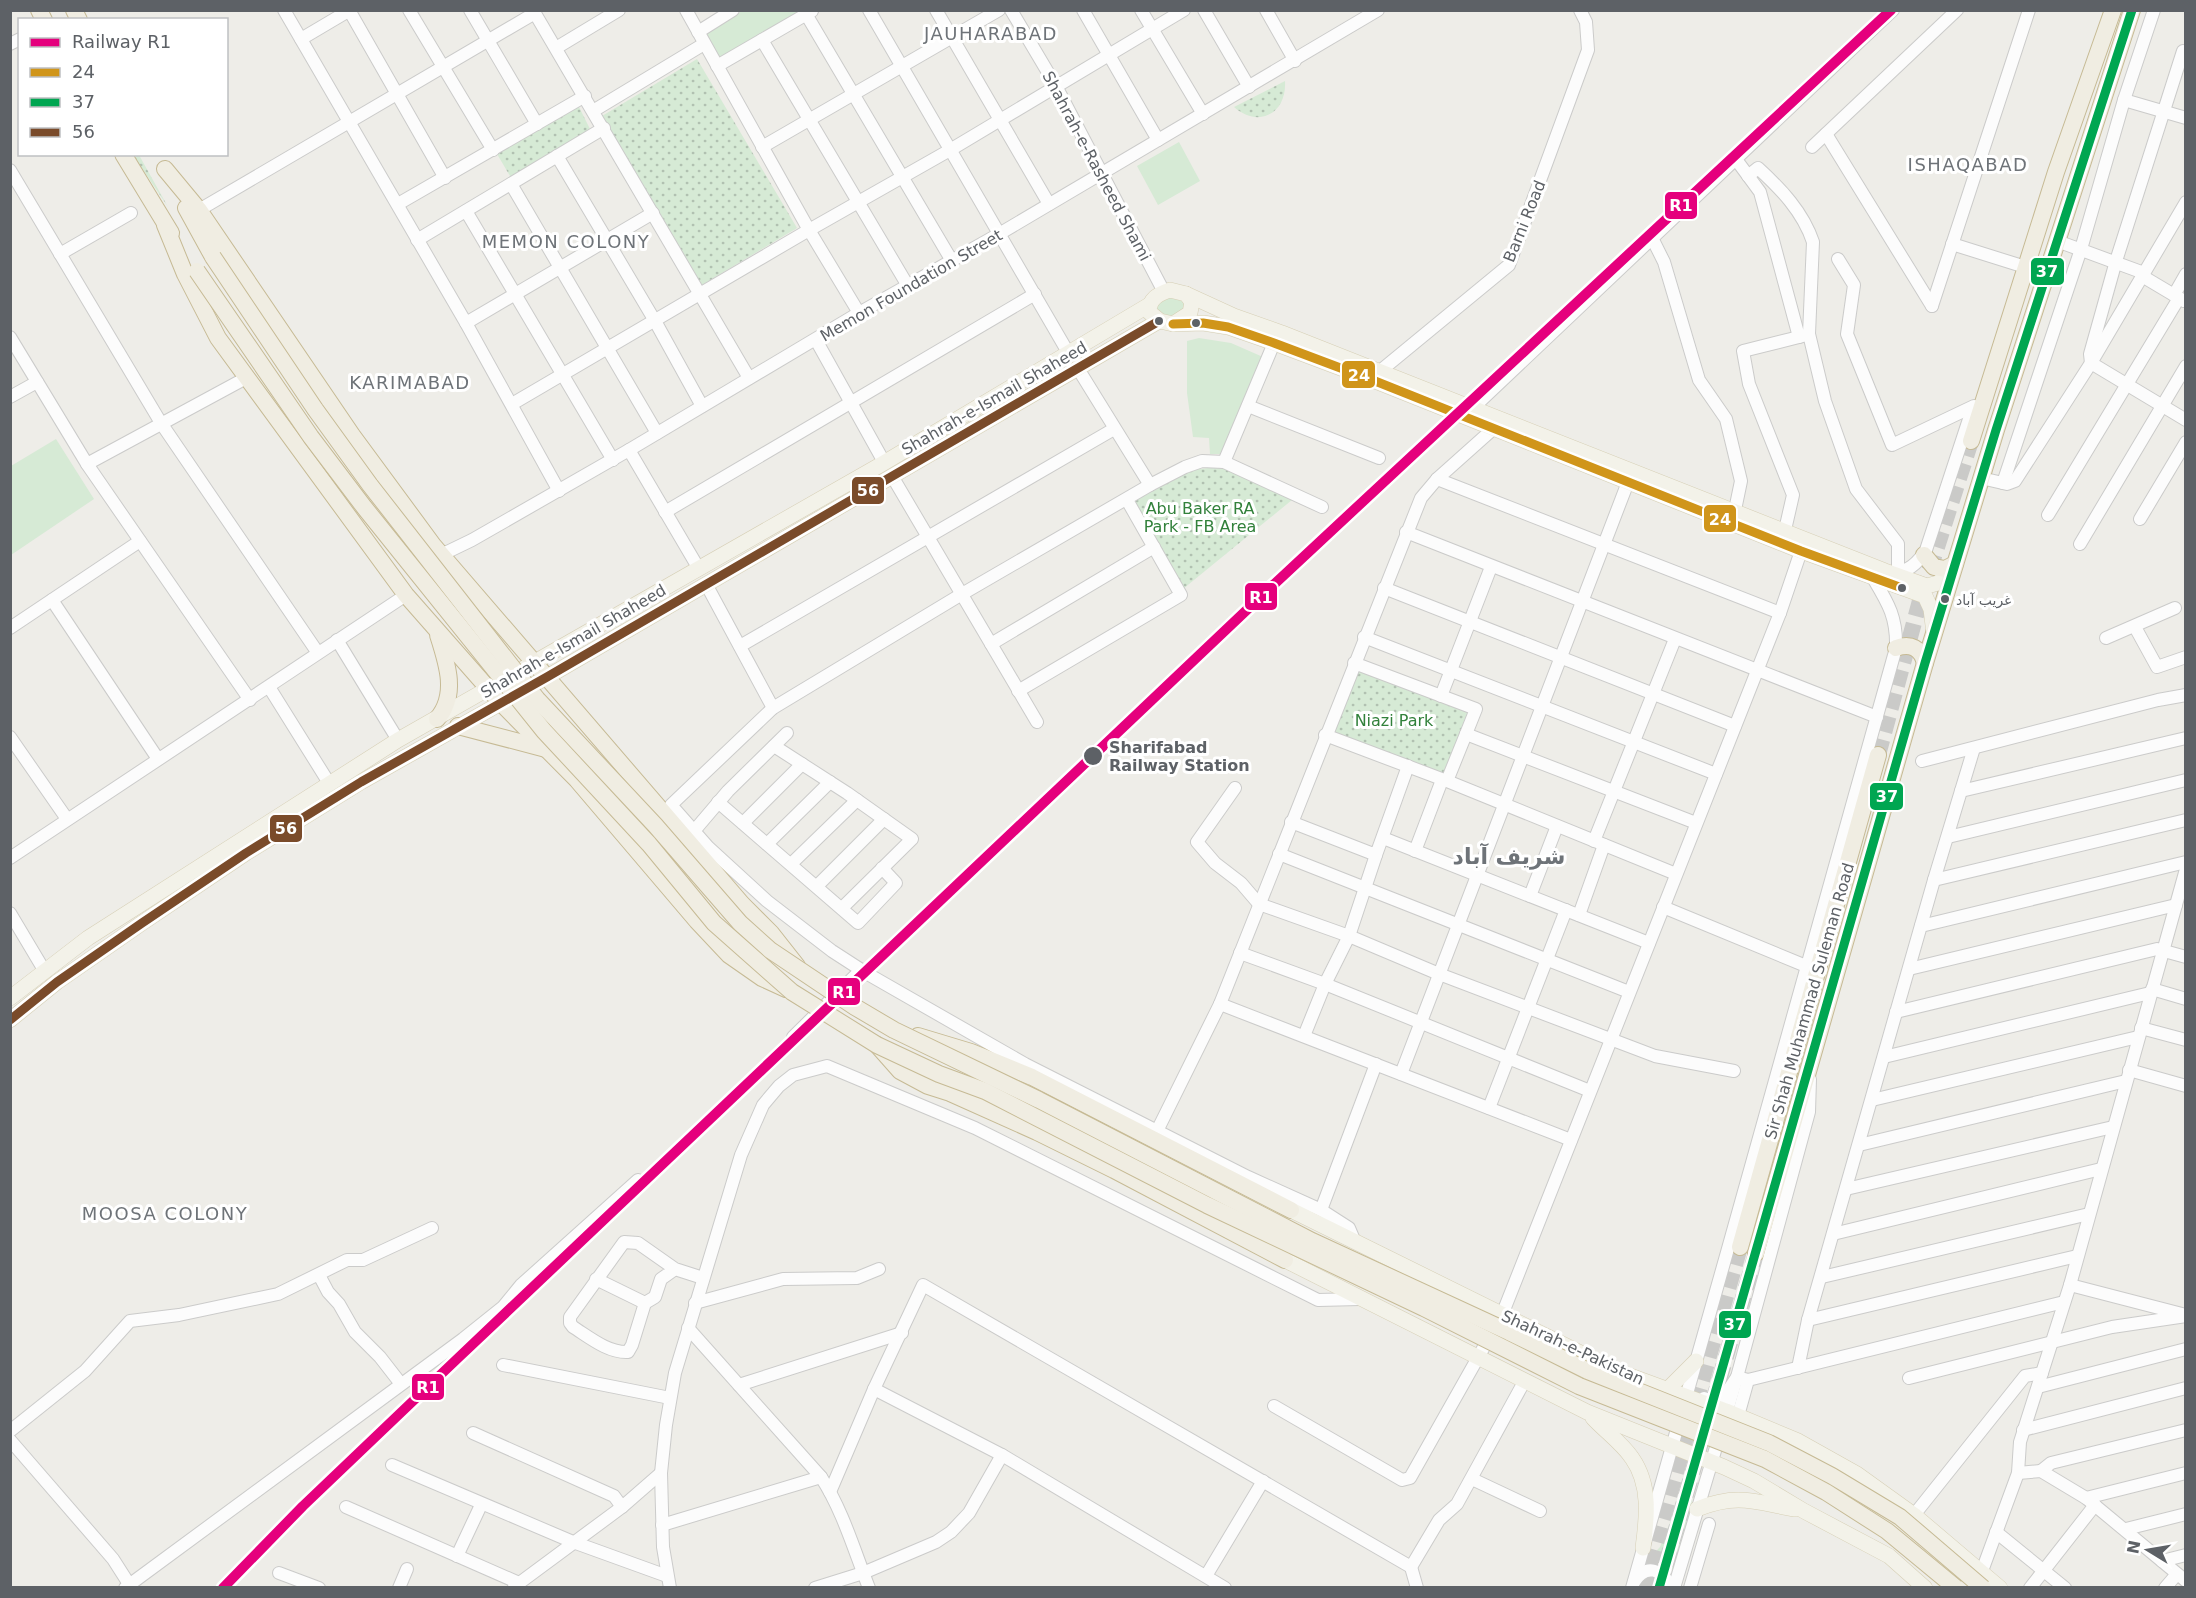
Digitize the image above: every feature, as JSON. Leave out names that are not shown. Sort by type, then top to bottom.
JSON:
[{"type":"highway","points":[[1971,441],[2056,172],[2113,10]]},
{"type":"highway","name":"Sir Shah Muhammad Suleman Road","points":[[1756,1253],[1934,633],[1981,478],[2132,10]]},
{"type":"highway","points":[[124,156],[165,225],[310,437],[364,507],[544,731],[649,844],[714,922],[792,992]]},
{"type":"highway","points":[[161,162],[199,210],[352,435],[441,555],[742,904],[771,933],[799,969]]},
{"type":"highway","points":[[161,162],[213,257],[315,409],[370,485],[537,699],[655,825],[740,923],[770,950],[855,1007],[894,1030],[1039,1100],[1312,1241],[1588,1371],[1769,1443],[1832,1476],[1900,1517],[1982,1579]]},
{"type":"highway","points":[[165,225],[185,274],[218,338],[406,595],[501,703],[577,780],[697,921],[729,955],[762,978],[792,992],[877,1045],[939,1074],[985,1091],[1207,1205],[1424,1308],[1579,1386],[1765,1459],[1826,1492],[1887,1531],[1956,1587]]},
{"type":"highway","points":[[1924,555],[1934,567],[1945,569],[1954,567]]},
{"type":"highway","points":[[435,628],[449,680],[447,704],[437,719]]},
{"type":"highway","points":[[1896,648],[1906,645],[1915,647],[1922,654],[1925,663]]},
{"type":"highway","points":[[458,726],[547,750]]},
{"type":"highway","name":"Sir Shah Muhammad Suleman Road","points":[[1740,1247],[1878,755]]},
{"type":"highway","points":[[1814,983],[1833,873]]},
{"type":"highway","points":[[1761,1131],[1805,1019]]},
{"type":"highway","points":[[894,1030],[971,1052],[1032,1077],[1290,1210]]},
{"type":"highway","points":[[877,1045],[900,1071],[928,1086],[995,1113],[1085,1156],[1285,1260]]},
{"type":"main road","points":[[1377,376],[1228,327],[1203,322],[1166,322],[1149,312],[1149,305],[1154,297],[1170,290],[1186,294],[1471,414],[1785,530],[1886,573],[1925,596],[1934,633]]},
{"type":"main road","points":[[1166,322],[1190,314],[1192,302],[1186,294]]},
{"type":"main road","name":"Shahrah-e-Ismail Shaheed","points":[[10,1020],[57,982],[246,853],[361,782],[706,584],[1149,305]]},
{"type":"main road","name":"Shahrah-e-Ismail Shaheed","points":[[10,998],[88,938],[398,740],[699,569],[1077,367],[1166,322]]},
{"type":"main road","points":[[1471,414],[1493,429],[1801,551],[1927,586],[1938,583],[1954,567]]},
{"type":"main road","name":"Shahrah-e-Pakistan","points":[[1290,1210],[1617,1371],[1736,1415],[1798,1442],[1857,1474],[1914,1515],[1982,1579],[2000,1587]]},
{"type":"main road","points":[[1285,1260],[1587,1412],[1718,1464],[1754,1481],[1804,1511],[1889,1556],[1925,1587]]},
{"type":"main road","points":[[1643,1435],[1658,1430],[1667,1419],[1670,1400],[1664,1388],[1696,1361]]},
{"type":"main road","points":[[1587,1412],[1633,1458],[1642,1479],[1648,1503],[1643,1548]]},
{"type":"main road","points":[[1718,1464],[1722,1436],[1736,1421],[1736,1415]]},
{"type":"main road","points":[[1697,1509],[1718,1501],[1745,1499],[1804,1511]]},
{"type":"street","points":[[284,10],[398,204],[559,490]]},
{"type":"street","points":[[409,10],[493,150]]},
{"type":"street","points":[[470,10],[537,124]]},
{"type":"street","points":[[556,48],[619,10]]},
{"type":"street","points":[[686,10],[808,230],[859,313]]},
{"type":"street","points":[[698,32],[733,10]]},
{"type":"street","points":[[869,10],[1069,354]]},
{"type":"street","points":[[936,10],[1049,204]]},
{"type":"street","points":[[762,147],[903,68],[999,10]]},
{"type":"street","name":"Shahrah-e-Rasheed Shami","points":[[1011,10],[1103,172],[1164,292]]},
{"type":"street","points":[[1083,10],[1158,140]]},
{"type":"street","points":[[1141,10],[1203,114]]},
{"type":"street","points":[[1204,10],[1249,87]]},
{"type":"street","points":[[1266,10],[1295,61]]},
{"type":"street","name":"Memon Foundation Street","points":[[441,555],[613,460],[859,313],[999,234],[1378,10]]},
{"type":"street","name":"Barni Road","points":[[1377,376],[1509,265],[1588,50],[1586,22],[1580,10]]},
{"type":"street","points":[[1471,414],[1735,158],[1893,10]]},
{"type":"street","points":[[1812,147],[1957,10]]},
{"type":"street","points":[[1826,134],[1932,306],[2029,10]]},
{"type":"street","points":[[2003,483],[2081,249],[2124,100],[2154,10]]},
{"type":"street","points":[[301,39],[349,11],[445,178]]},
{"type":"street","points":[[199,210],[534,12],[749,378]]},
{"type":"street","points":[[717,66],[809,12],[854,95],[952,261]]},
{"type":"street","points":[[512,404],[808,230],[950,150],[1177,12]]},
{"type":"street","points":[[762,39],[908,286]]},
{"type":"street","points":[[593,111],[704,44]]},
{"type":"street","points":[[2091,363],[2090,354],[2116,261],[2183,51]]},
{"type":"street","points":[[398,204],[585,96]]},
{"type":"street","points":[[2124,100],[2186,118]]},
{"type":"street","points":[[417,240],[604,128]]},
{"type":"street","points":[[557,156],[655,321],[702,406]]},
{"type":"street","points":[[1633,1585],[1896,648],[1897,631],[1886,573],[1898,544],[1856,489],[1825,401],[1760,192],[1735,158]]},
{"type":"street","points":[[1748,176],[1758,168],[1782,190],[1809,228],[1813,242],[1804,336]]},
{"type":"street","points":[[1886,573],[1907,570],[1924,555],[2029,236],[2056,172]]},
{"type":"street","points":[[12,175],[160,423],[318,653]]},
{"type":"street","points":[[511,184],[657,433]]},
{"type":"street","points":[[1981,478],[2011,484],[2015,481],[2091,363],[2186,202]]},
{"type":"street","points":[[466,211],[613,460]]},
{"type":"street","points":[[60,254],[131,213]]},
{"type":"street","points":[[466,323],[653,213]]},
{"type":"street","points":[[1652,238],[1664,262],[1699,380],[1726,419],[1741,481],[1735,510]]},
{"type":"street","points":[[2057,241],[2116,261],[2143,274],[2179,298]]},
{"type":"street","points":[[1953,244],[2019,266]]},
{"type":"street","points":[[1838,259],[1854,285],[1847,334],[1892,445],[1974,406]]},
{"type":"street","points":[[2048,515],[2179,298],[2186,274]]},
{"type":"street","points":[[664,512],[1035,294]]},
{"type":"street","points":[[1785,530],[1793,495],[1749,384],[1743,351],[1804,336]]},
{"type":"street","points":[[10,337],[87,464],[250,700]]},
{"type":"street","points":[[816,340],[888,469],[1037,722]]},
{"type":"street","points":[[1224,462],[1274,343]]},
{"type":"street","points":[[2091,363],[2186,420]]},
{"type":"street","points":[[2080,544],[2186,366]]},
{"type":"street","points":[[1077,367],[1150,485]]},
{"type":"street","points":[[87,464],[246,378]]},
{"type":"street","points":[[10,397],[37,382]]},
{"type":"street","points":[[1248,406],[1379,458]]},
{"type":"street","points":[[740,646],[1114,429]]},
{"type":"street","points":[[1156,1131],[1220,1004],[1420,498],[1493,429]]},
{"type":"street","points":[[2140,519],[2186,442]]},
{"type":"street","points":[[629,450],[699,569]]},
{"type":"street","points":[[1322,507],[1224,462],[1203,461],[1185,467],[962,594],[773,708],[672,805],[708,847],[767,901],[831,951],[1025,1064],[1248,1177],[1321,1210],[1349,1228],[1355,1242]]},
{"type":"street","points":[[1437,480],[1780,613]]},
{"type":"street","points":[[1401,1074],[1628,482]]},
{"type":"street","points":[[1018,691],[1181,595],[1127,500]]},
{"type":"street","points":[[1406,532],[1877,717]]},
{"type":"street","points":[[10,628],[140,541]]},
{"type":"street","points":[[991,644],[1154,547]]},
{"type":"street","points":[[1274,1406],[1401,1480],[1410,1478],[1502,1315],[1780,613],[1801,551]]},
{"type":"street","points":[[1441,696],[1491,567]]},
{"type":"street","points":[[706,584],[773,708]]},
{"type":"street","points":[[1384,588],[1735,726]]},
{"type":"street","points":[[10,858],[406,595]]},
{"type":"street","points":[[52,600],[158,759]]},
{"type":"street","points":[[2106,638],[2175,608]]},
{"type":"street","points":[[2135,627],[2157,667],[2186,657]]},
{"type":"street","points":[[1364,637],[1716,774]]},
{"type":"street","points":[[1579,915],[1614,791],[1675,639]]},
{"type":"street","points":[[337,640],[398,740]]},
{"type":"street","points":[[1354,663],[1476,709],[1415,851]]},
{"type":"street","points":[[268,687],[329,783]]},
{"type":"street","points":[[1922,761],[2158,700],[2186,695]]},
{"type":"street","points":[[694,831],[718,802],[787,733]]},
{"type":"street","points":[[1466,734],[1696,823]]},
{"type":"street","points":[[1325,735],[1676,874]]},
{"type":"street","points":[[10,737],[67,819]]},
{"type":"street","points":[[1961,791],[2186,738]]},
{"type":"street","points":[[774,746],[912,838],[842,908]]},
{"type":"street","points":[[1798,1368],[1808,1320],[1974,748]]},
{"type":"street","points":[[743,823],[801,764]]},
{"type":"street","points":[[1304,1036],[1325,984],[1349,936],[1408,766]]},
{"type":"street","points":[[1948,837],[2186,780]]},
{"type":"street","points":[[767,844],[830,782]]},
{"type":"street","points":[[1235,788],[1197,842],[1215,863],[1241,883],[1259,904],[1349,936],[1439,974],[1655,1056],[1734,1071]]},
{"type":"street","points":[[791,864],[857,800]]},
{"type":"street","points":[[718,802],[858,923],[896,883],[882,868]]},
{"type":"street","points":[[817,886],[884,819]]},
{"type":"street","points":[[1934,880],[2186,820]]},
{"type":"street","points":[[1291,822],[1376,855]]},
{"type":"street","points":[[1530,896],[1557,826]]},
{"type":"street","points":[[1383,838],[1649,943]]},
{"type":"street","points":[[1279,854],[1629,992]]},
{"type":"street","points":[[1921,926],[2186,862]]},
{"type":"street","points":[[1982,1579],[1996,1532],[2018,1473],[2020,1442],[2070,1285],[2151,991],[2178,912],[2185,874]]},
{"type":"street","points":[[1663,907],[1806,966]]},
{"type":"street","points":[[1489,1107],[1566,910]]},
{"type":"street","points":[[1909,969],[2178,912]]},
{"type":"street","points":[[10,913],[44,970]]},
{"type":"street","points":[[1896,1012],[2157,950],[2186,957]]},
{"type":"street","points":[[1240,953],[1325,984],[1590,1090]]},
{"type":"street","points":[[794,1036],[861,970]]},
{"type":"street","points":[[1884,1057],[2151,991],[2186,999]]},
{"type":"street","points":[[1220,1004],[1571,1140]]},
{"type":"street","points":[[1872,1100],[2139,1033],[2186,1040]]},
{"type":"street","points":[[1673,1587],[1697,1509],[1718,1464],[1736,1415],[1742,1378],[1809,1112],[1812,1060]]},
{"type":"street","points":[[1321,1210],[1376,1064]]},
{"type":"street","points":[[392,1465],[481,1505],[668,1582],[662,1525],[662,1473],[675,1372],[695,1303],[741,1155],[763,1105],[779,1086],[793,1075],[827,1066],[975,1128],[1318,1300],[1360,1299]]},
{"type":"street","points":[[1858,1145],[2127,1076],[2186,1086]]},
{"type":"street","points":[[1846,1189],[2113,1127]]},
{"type":"street","points":[[1833,1234],[2102,1169]]},
{"type":"street","points":[[10,1440],[113,1559],[127,1586],[503,1307],[521,1285],[638,1180]]},
{"type":"street","points":[[1822,1277],[2089,1214]]},
{"type":"street","points":[[10,1431],[85,1371],[130,1321],[179,1315],[278,1294],[347,1260],[363,1260],[432,1228]]},
{"type":"street","points":[[675,1269],[661,1279],[655,1297],[645,1303],[628,1352],[608,1348],[573,1328],[570,1323],[570,1317],[624,1242],[638,1243],[675,1269],[703,1278]]},
{"type":"street","points":[[1808,1320],[2077,1257]]},
{"type":"street","points":[[695,1303],[783,1279],[857,1278],[879,1269]]},
{"type":"street","points":[[320,1275],[328,1292],[339,1304],[355,1332],[380,1357],[401,1384]]},
{"type":"street","points":[[596,1279],[645,1303]]},
{"type":"street","points":[[830,1491],[874,1389],[924,1285],[1411,1567],[1417,1587]]},
{"type":"street","points":[[2070,1285],[2186,1316]]},
{"type":"street","points":[[1696,1361],[1694,1387],[1704,1399],[1717,1400],[1723,1398],[1742,1378],[1798,1368],[2064,1302]]},
{"type":"street","points":[[1909,1378],[2112,1328],[2186,1316]]},
{"type":"street","points":[[688,1328],[821,1477],[830,1491],[868,1587]]},
{"type":"street","points":[[739,1385],[902,1333]]},
{"type":"street","points":[[2038,1387],[2186,1349]]},
{"type":"street","points":[[503,1365],[670,1398]]},
{"type":"street","points":[[1914,1515],[2025,1376],[2042,1373]]},
{"type":"street","points":[[1411,1567],[1439,1520],[1456,1504],[1472,1479],[1524,1382]]},
{"type":"street","points":[[2024,1430],[2186,1388]]},
{"type":"street","points":[[874,1389],[1002,1455],[1225,1587]]},
{"type":"street","points":[[2018,1473],[2041,1471],[2051,1463],[2186,1430]]},
{"type":"street","points":[[473,1433],[614,1496],[622,1507]]},
{"type":"street","points":[[815,1587],[863,1573],[936,1542],[951,1532],[969,1513],[1002,1455]]},
{"type":"street","points":[[2041,1471],[2090,1502],[2181,1577],[2165,1587]]},
{"type":"street","points":[[346,1507],[516,1585],[622,1507],[662,1473]]},
{"type":"street","points":[[2030,1587],[2090,1502],[2186,1473]]},
{"type":"street","points":[[662,1525],[821,1477]]},
{"type":"street","points":[[1472,1479],[1540,1511]]},
{"type":"street","points":[[1206,1576],[1263,1480]]},
{"type":"street","points":[[457,1556],[481,1505]]},
{"type":"street","points":[[2126,1530],[2186,1514]]},
{"type":"street","points":[[1690,1587],[1709,1524]]},
{"type":"street","points":[[1996,1532],[2065,1587]]},
{"type":"street","points":[[2162,1562],[2186,1555]]},
{"type":"street","points":[[399,1587],[406,1569]]},
{"type":"street","points":[[1633,1585],[1639,1574],[1646,1570],[1667,1578],[1673,1587]]},
{"type":"street","points":[[279,1573],[312,1586]]},
{"type":"green space","points":[[742,11],[803,11],[719,60],[704,34]]},
{"type":"green space","points":[[697,59],[797,228],[702,285],[602,116]]},
{"type":"green space","points":[[1285,81],[1281,102],[1270,114],[1253,117],[1243,114],[1234,107]]},
{"type":"green space","points":[[578,105],[592,133],[513,181],[497,154]]},
{"type":"green space","points":[[1179,142],[1200,181],[1158,205],[1137,166]]},
{"type":"green space","points":[[134,156],[140,156],[168,207]]},
{"type":"green space","points":[[1173,293],[1190,302],[1174,320],[1154,310],[1156,299]]},
{"type":"green space","points":[[1199,338],[1231,343],[1263,357],[1224,454],[1210,454],[1209,438],[1193,437],[1187,393],[1187,341]]},
{"type":"green space","points":[[56,439],[94,499],[11,555],[11,466]]},
{"type":"green space","name":"Abu Baker RA Park - FB Area","points":[[1225,466],[1292,500],[1183,589],[1135,501],[1191,470]]},
{"type":"green space","name":"Niazi Park","points":[[1354,663],[1476,709],[1447,781],[1325,736]]},
{"type":"green space","points":[[1689,1477],[1695,1477],[1690,1514],[1676,1568],[1672,1569],[1663,1562],[1654,1563],[1648,1560],[1660,1547]]},
{"type":"tunnel","points":[[1878,755],[1921,597],[1971,441]]},
{"type":"tunnel","points":[[1643,1588],[1740,1247]]},
{"type":"tunnel","points":[[1659,1588],[1756,1253]]},
{"type":"rail line","name":"R1","points":[[223,1588],[303,1506],[1270,588],[1891,10]]},
{"type":"transit line","name":"37","points":[[1659,1588],[1925,663],[1996,430],[2132,10]]},
{"type":"transit line","name":"56","points":[[10,1020],[57,982],[142,923],[246,853],[361,782],[547,677],[1159,321]]},
{"type":"transit line","name":"24","points":[[1173,324],[1203,323],[1228,327],[1274,343],[1801,551],[1902,588]]},
{"type":"place","name":"غریب آباد","points":[[1945,599]]},
{"type":"place","name":"Sharifabad Railway Station","points":[[1093,756]]},
{"type":"district","name":"JAUHARABAD","points":[[991,34]]},
{"type":"district","name":"ISHAQABAD","points":[[1968,165]]},
{"type":"district","name":"MEMON COLONY","points":[[566,242]]},
{"type":"district","name":"KARIMABAD","points":[[410,383]]},
{"type":"district","name":"شريف آباد","points":[[1509,856]]},
{"type":"district","name":"MOOSA COLONY","points":[[165,1214]]}]
